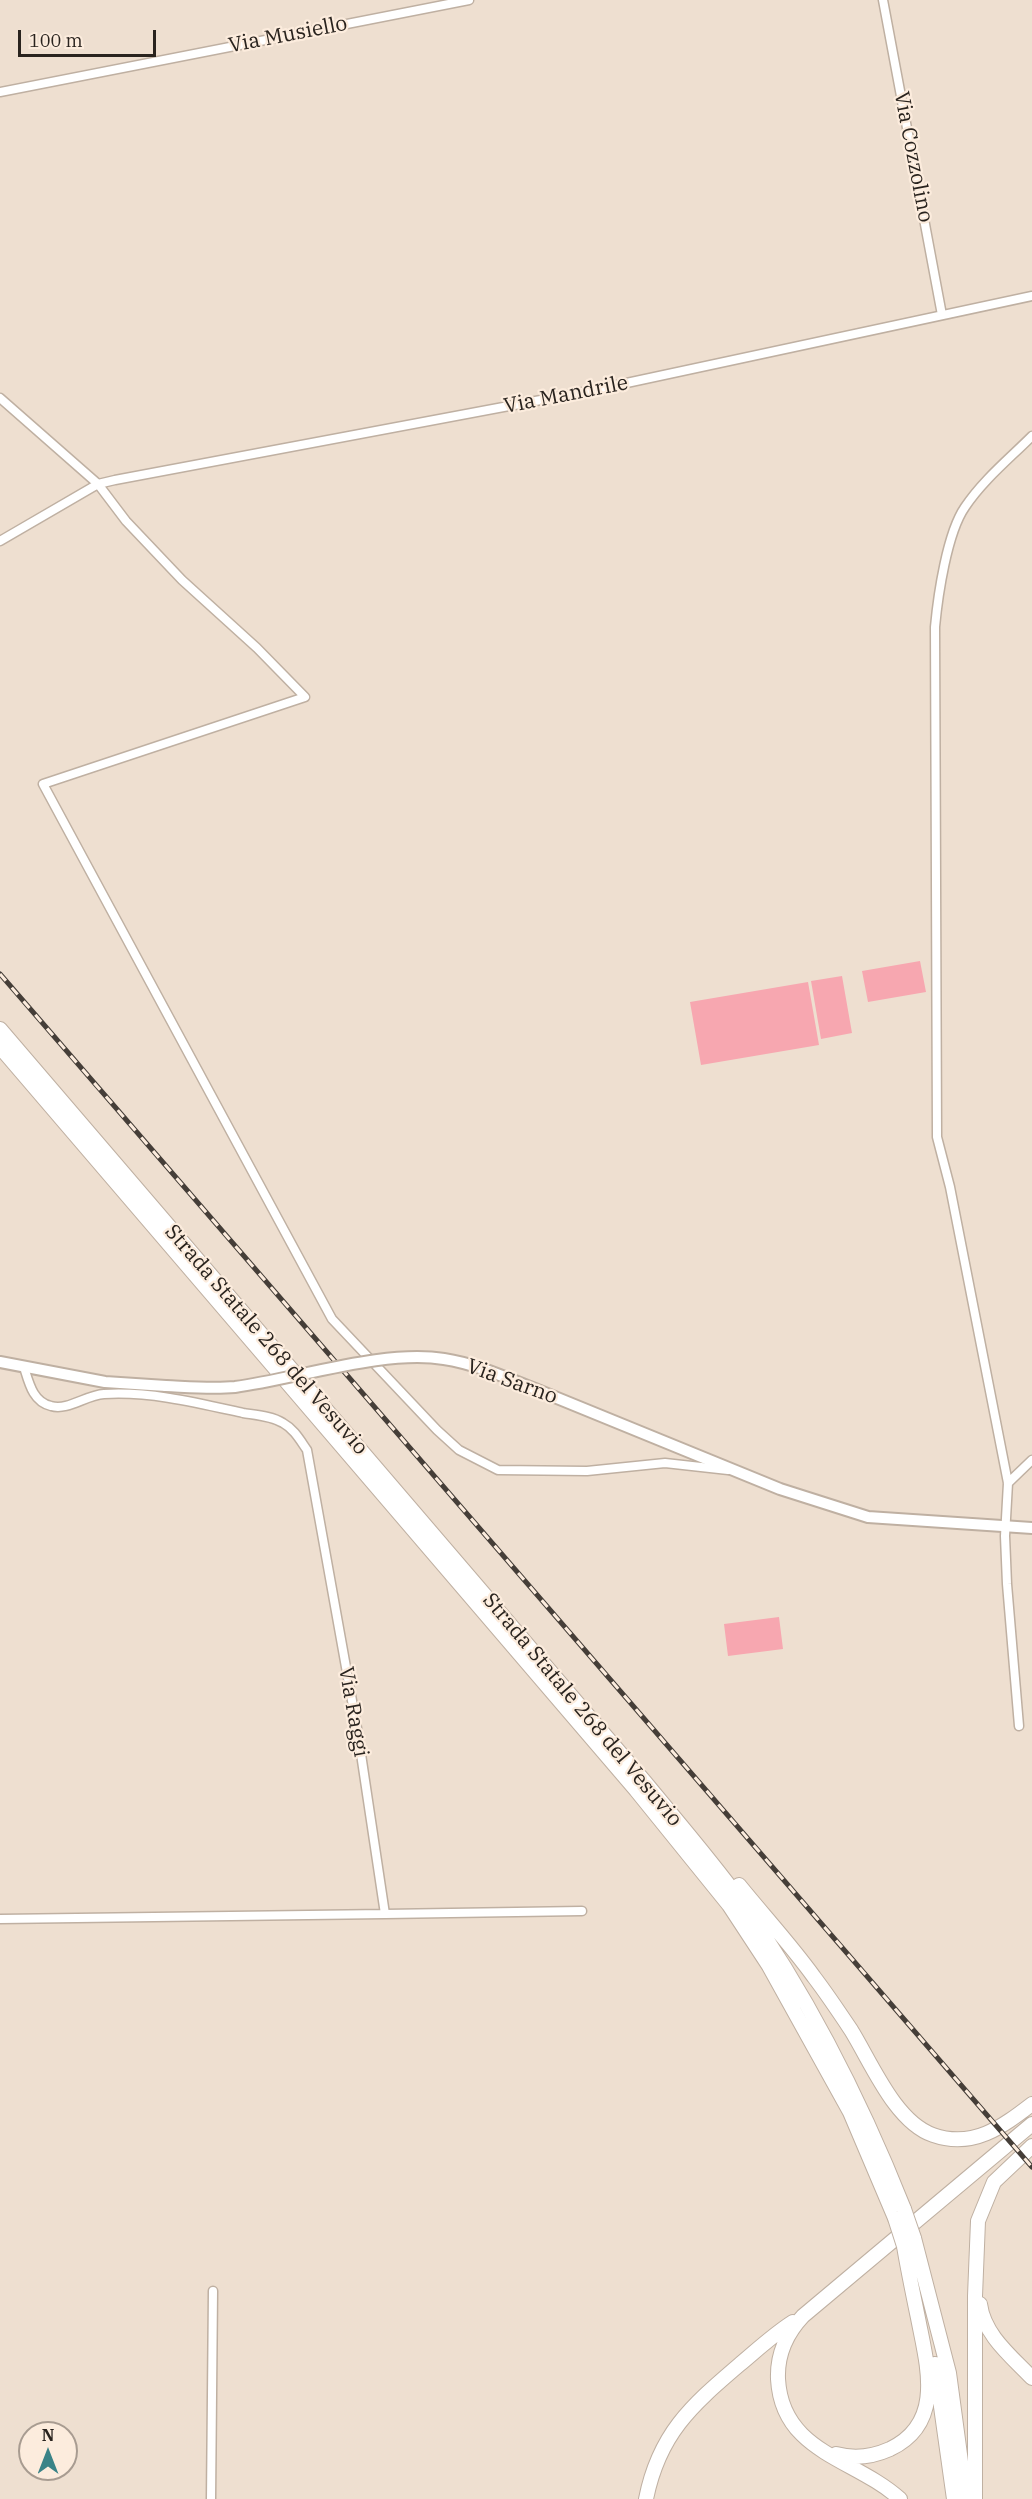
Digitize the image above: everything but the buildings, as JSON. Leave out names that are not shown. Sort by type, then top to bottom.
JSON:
[{"type":"highway","name":"Strada Statale 268 del Vesuvio","points":[[0,1029],[645,1782],[738,1898],[779,1960],[846,2078],[881,2152],[949,2373],[966,2499]]},
{"type":"highway","name":"Strada Statale 268 del Vesuvio","points":[[0,1047],[636,1790],[729,1905],[769,1966],[835,2084],[900,2214]]},
{"type":"highway","points":[[645,1782],[690,1826],[813,1974],[907,2118],[933,2135],[962,2140],[989,2134],[1032,2104]]},
{"type":"highway","points":[[646,2499],[661,2452],[680,2420],[707,2392],[783,2328],[803,2316],[1029,2126]]},
{"type":"highway","points":[[975,2499],[978,2221],[987,2193],[1003,2172],[1032,2146]]},
{"type":"highway","name":"Strada Statale 268 del Vesuvio","points":[[909,2242],[938,2376],[954,2499]]},
{"type":"highway","points":[[819,2449],[854,2457],[882,2453],[906,2438],[921,2419],[929,2394],[929,2369],[909,2242]]},
{"type":"highway","points":[[977,2278],[981,2313],[987,2326],[997,2341],[1032,2378]]},
{"type":"highway","points":[[803,2316],[789,2333],[783,2345],[778,2367],[778,2389],[782,2404],[796,2429],[819,2449],[872,2477],[900,2499]]},
{"type":"street","name":"Via Musiello","points":[[0,92],[469,0]]},
{"type":"street","name":"Via Cozzolino","points":[[883,0],[942,315]]},
{"type":"street","name":"Via Mandrile","points":[[0,541],[98,484],[594,390],[1032,296]]},
{"type":"street","points":[[0,398],[98,484],[126,521],[182,580],[257,648],[305,697],[44,783],[332,1319],[459,1450],[498,1470],[587,1471],[665,1463],[737,1471]]},
{"type":"street","points":[[1019,1726],[1007,1584],[1008,1482],[950,1187],[938,1137],[935,627],[943,577],[957,523],[964,508],[977,491],[1032,436]]},
{"type":"street","name":"Via Sarno","points":[[0,1362],[105,1382],[208,1389],[236,1387],[362,1364],[406,1359],[443,1359],[489,1371],[791,1493],[868,1517],[1032,1528]]},
{"type":"street","name":"Via Raggi","points":[[24,1367],[30,1387],[39,1401],[50,1406],[61,1407],[85,1397],[103,1394],[184,1400],[277,1421],[296,1434],[302,1442],[307,1450],[322,1532],[385,1914]]},
{"type":"street","points":[[1008,1482],[1032,1460]]},
{"type":"street","points":[[0,1919],[582,1911]]},
{"type":"street","points":[[211,2499],[213,2291]]},
{"type":"shaded area","points":[[920,961],[926,992],[868,1002],[862,971]]},
{"type":"shaded area","points":[[842,976],[852,1033],[821,1039],[811,981]]},
{"type":"shaded area","points":[[808,982],[819,1045],[701,1065],[690,1002]]},
{"type":"shaded area","points":[[779,1617],[783,1649],[728,1656],[724,1624]]},
{"type":"railway","points":[[0,974],[1032,2167]]}]
